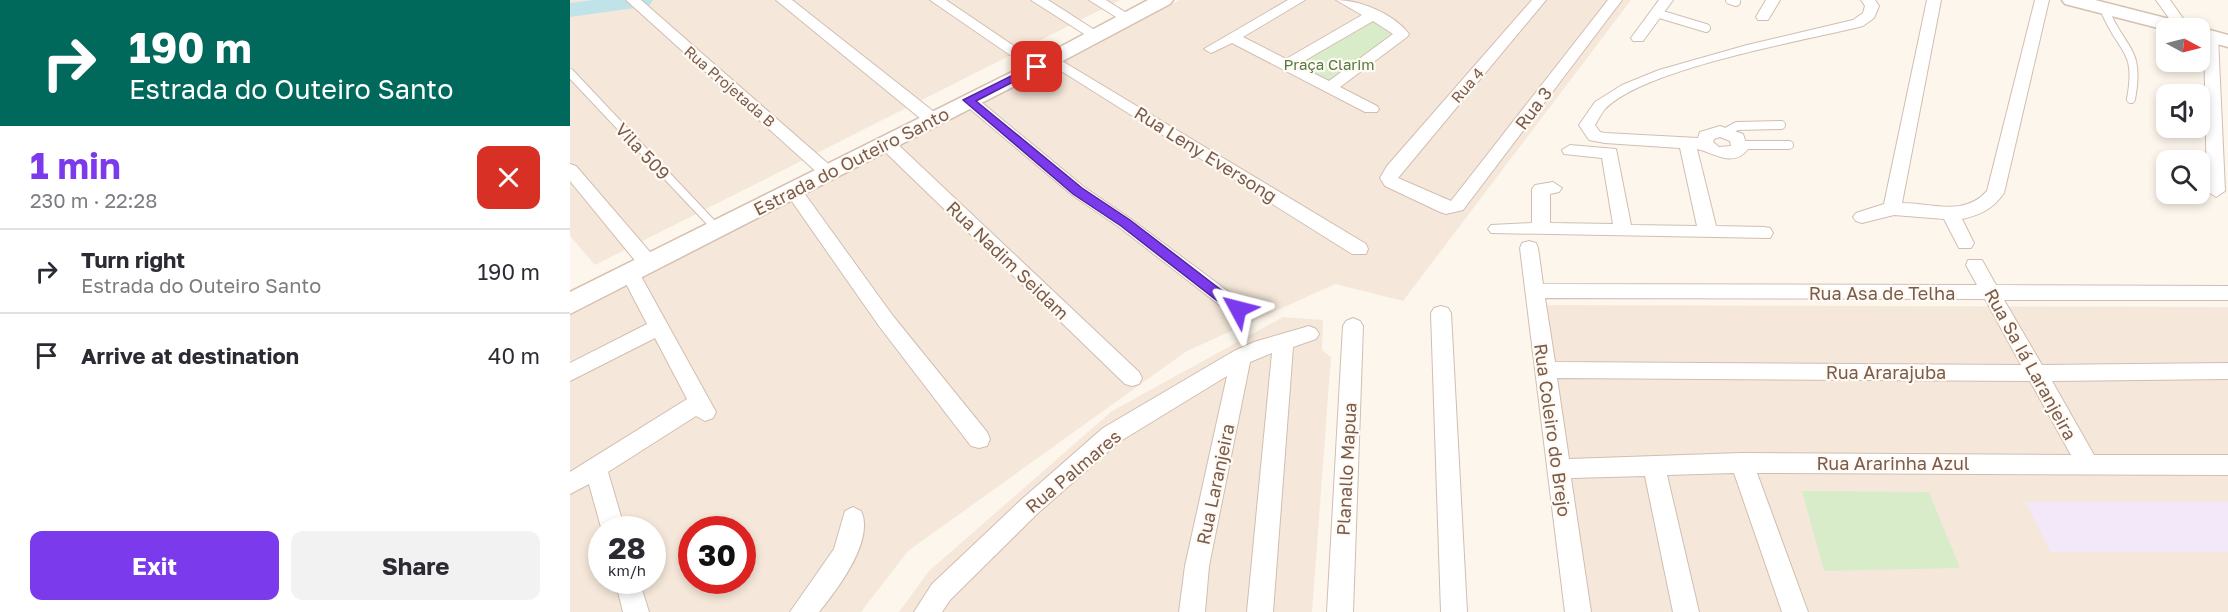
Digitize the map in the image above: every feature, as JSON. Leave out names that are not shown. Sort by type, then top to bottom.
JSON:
[{"type":"street","points":[[783,0],[932,119]]},
{"type":"street","name":"Rua Leny Eversong","points":[[938,0],[1359,249]]},
{"type":"street","points":[[1038,0],[1097,36]]},
{"type":"street","points":[[1096,0],[1129,19]]},
{"type":"street","name":"Estrada do Outeiro Santo","points":[[570,304],[885,142],[1045,63],[1163,0]]},
{"type":"street","points":[[1211,49],[1298,0]]},
{"type":"street","points":[[1329,88],[1402,34],[1394,26],[1343,0]]},
{"type":"street","name":"Rua 4","points":[[1446,208],[1391,182],[1389,177],[1539,0]]},
{"type":"street","name":"Rua 3","points":[[1446,208],[1461,203],[1616,0]]},
{"type":"street","points":[[1638,38],[1666,0]]},
{"type":"street","points":[[1763,16],[1773,0]]},
{"type":"street","points":[[1705,144],[1704,140],[1709,133],[1726,132],[1737,138],[1741,146],[1736,152],[1725,154],[1713,151],[1705,144],[1605,138],[1595,135],[1587,125],[1598,105],[1628,87],[1670,71],[1737,52],[1858,23],[1869,15],[1872,6],[1868,0]]},
{"type":"street","points":[[1892,209],[1934,0]]},
{"type":"street","points":[[1862,217],[1892,209],[1971,213],[1986,207],[1995,193],[2042,0]]},
{"type":"street","points":[[2072,0],[2156,21]]},
{"type":"street","points":[[2163,0],[2175,18]]},
{"type":"street","name":"Rua Projetada B","points":[[635,2],[827,172]]},
{"type":"street","points":[[1284,66],[1374,15]]},
{"type":"street","points":[[2213,37],[2216,191]]},
{"type":"street","points":[[1234,38],[1371,110]]},
{"type":"street","points":[[969,100],[1078,191],[1125,223],[1238,309]]},
{"type":"street","name":"Rua Nadim Seidam","points":[[885,142],[1132,378]]},
{"type":"street","points":[[1687,142],[1708,232]]},
{"type":"street","points":[[1570,150],[1610,153],[1623,231]]},
{"type":"street","points":[[570,170],[640,269],[658,327],[702,408],[570,484]]},
{"type":"street","points":[[1541,229],[1540,189],[1553,188]]},
{"type":"street","points":[[793,190],[886,321],[980,439]]},
{"type":"street","points":[[1950,213],[1965,243]]},
{"type":"street","points":[[1497,229],[1764,233]]},
{"type":"street","name":"Rua Coleiro do Brejo","points":[[1529,248],[1578,612]]},
{"type":"street","name":"Rua Sa Iá Laranjeira","points":[[1975,264],[2087,463]]},
{"type":"street","name":"Rua Asa de Telha","points":[[1535,291],[2228,294]]},
{"type":"street","points":[[1441,313],[1454,612]]},
{"type":"street","name":"Planallo Mapua","points":[[1340,612],[1353,326]]},
{"type":"street","points":[[570,373],[658,327]]},
{"type":"street","name":"Rua Palmares","points":[[927,612],[941,592],[1013,522],[1111,435],[1241,357],[1309,334]]},
{"type":"street","points":[[1260,612],[1283,341]]},
{"type":"street","name":"Rua Laranjeira","points":[[1192,612],[1197,566],[1241,357]]},
{"type":"street","name":"Rua Ararajuba","points":[[1545,370],[2037,373],[2228,371]]},
{"type":"street","points":[[1742,463],[1795,612]]},
{"type":"street","name":"Rua Ararinha Azul","points":[[1559,469],[1742,463],[2228,465]]},
{"type":"street","points":[[1654,466],[1686,612]]},
{"type":"street","points":[[596,468],[609,516]]},
{"type":"street","points":[[803,612],[840,563],[853,536],[853,518]]},
{"type":"street","points":[[631,594],[636,612]]},
{"type":"lane","points":[[2104,8],[2112,28],[2133,60],[2135,75],[2131,99]]},
{"type":"lane","points":[[1656,13],[1706,28]]},
{"type":"lane","name":"Vila 509","points":[[570,73],[717,229]]},
{"type":"lane","points":[[1726,132],[1737,126],[1781,124]]},
{"type":"lane","points":[[1741,146],[1789,145]]},
{"type":"shaded area","points":[[570,0],[1120,0],[595,265],[570,236]]},
{"type":"shaded area","points":[[1179,0],[1631,0],[1403,301],[1335,284],[1187,351],[908,551],[861,612],[570,612],[570,316]]},
{"type":"shaded area","points":[[1530,305],[2228,307],[2228,612],[1578,612]]},
{"type":"shaded area","points":[[1283,317],[1323,320],[1322,350],[1331,357],[1312,612],[899,612],[929,571],[1112,411]]},
{"type":"shaded area","points":[[2026,502],[2228,502],[2228,552],[2051,552]]},
{"type":"green space","name":"Praça Clarim","points":[[1373,15],[1400,29],[1329,88],[1284,66]]},
{"type":"green space","points":[[1802,491],[1929,492],[1960,568],[1824,571]]},
{"type":"waterway","points":[[570,10],[642,0]]},
{"type":"route","points":[[1037,67],[969,100],[1078,191],[1125,223],[1238,309]]}]
